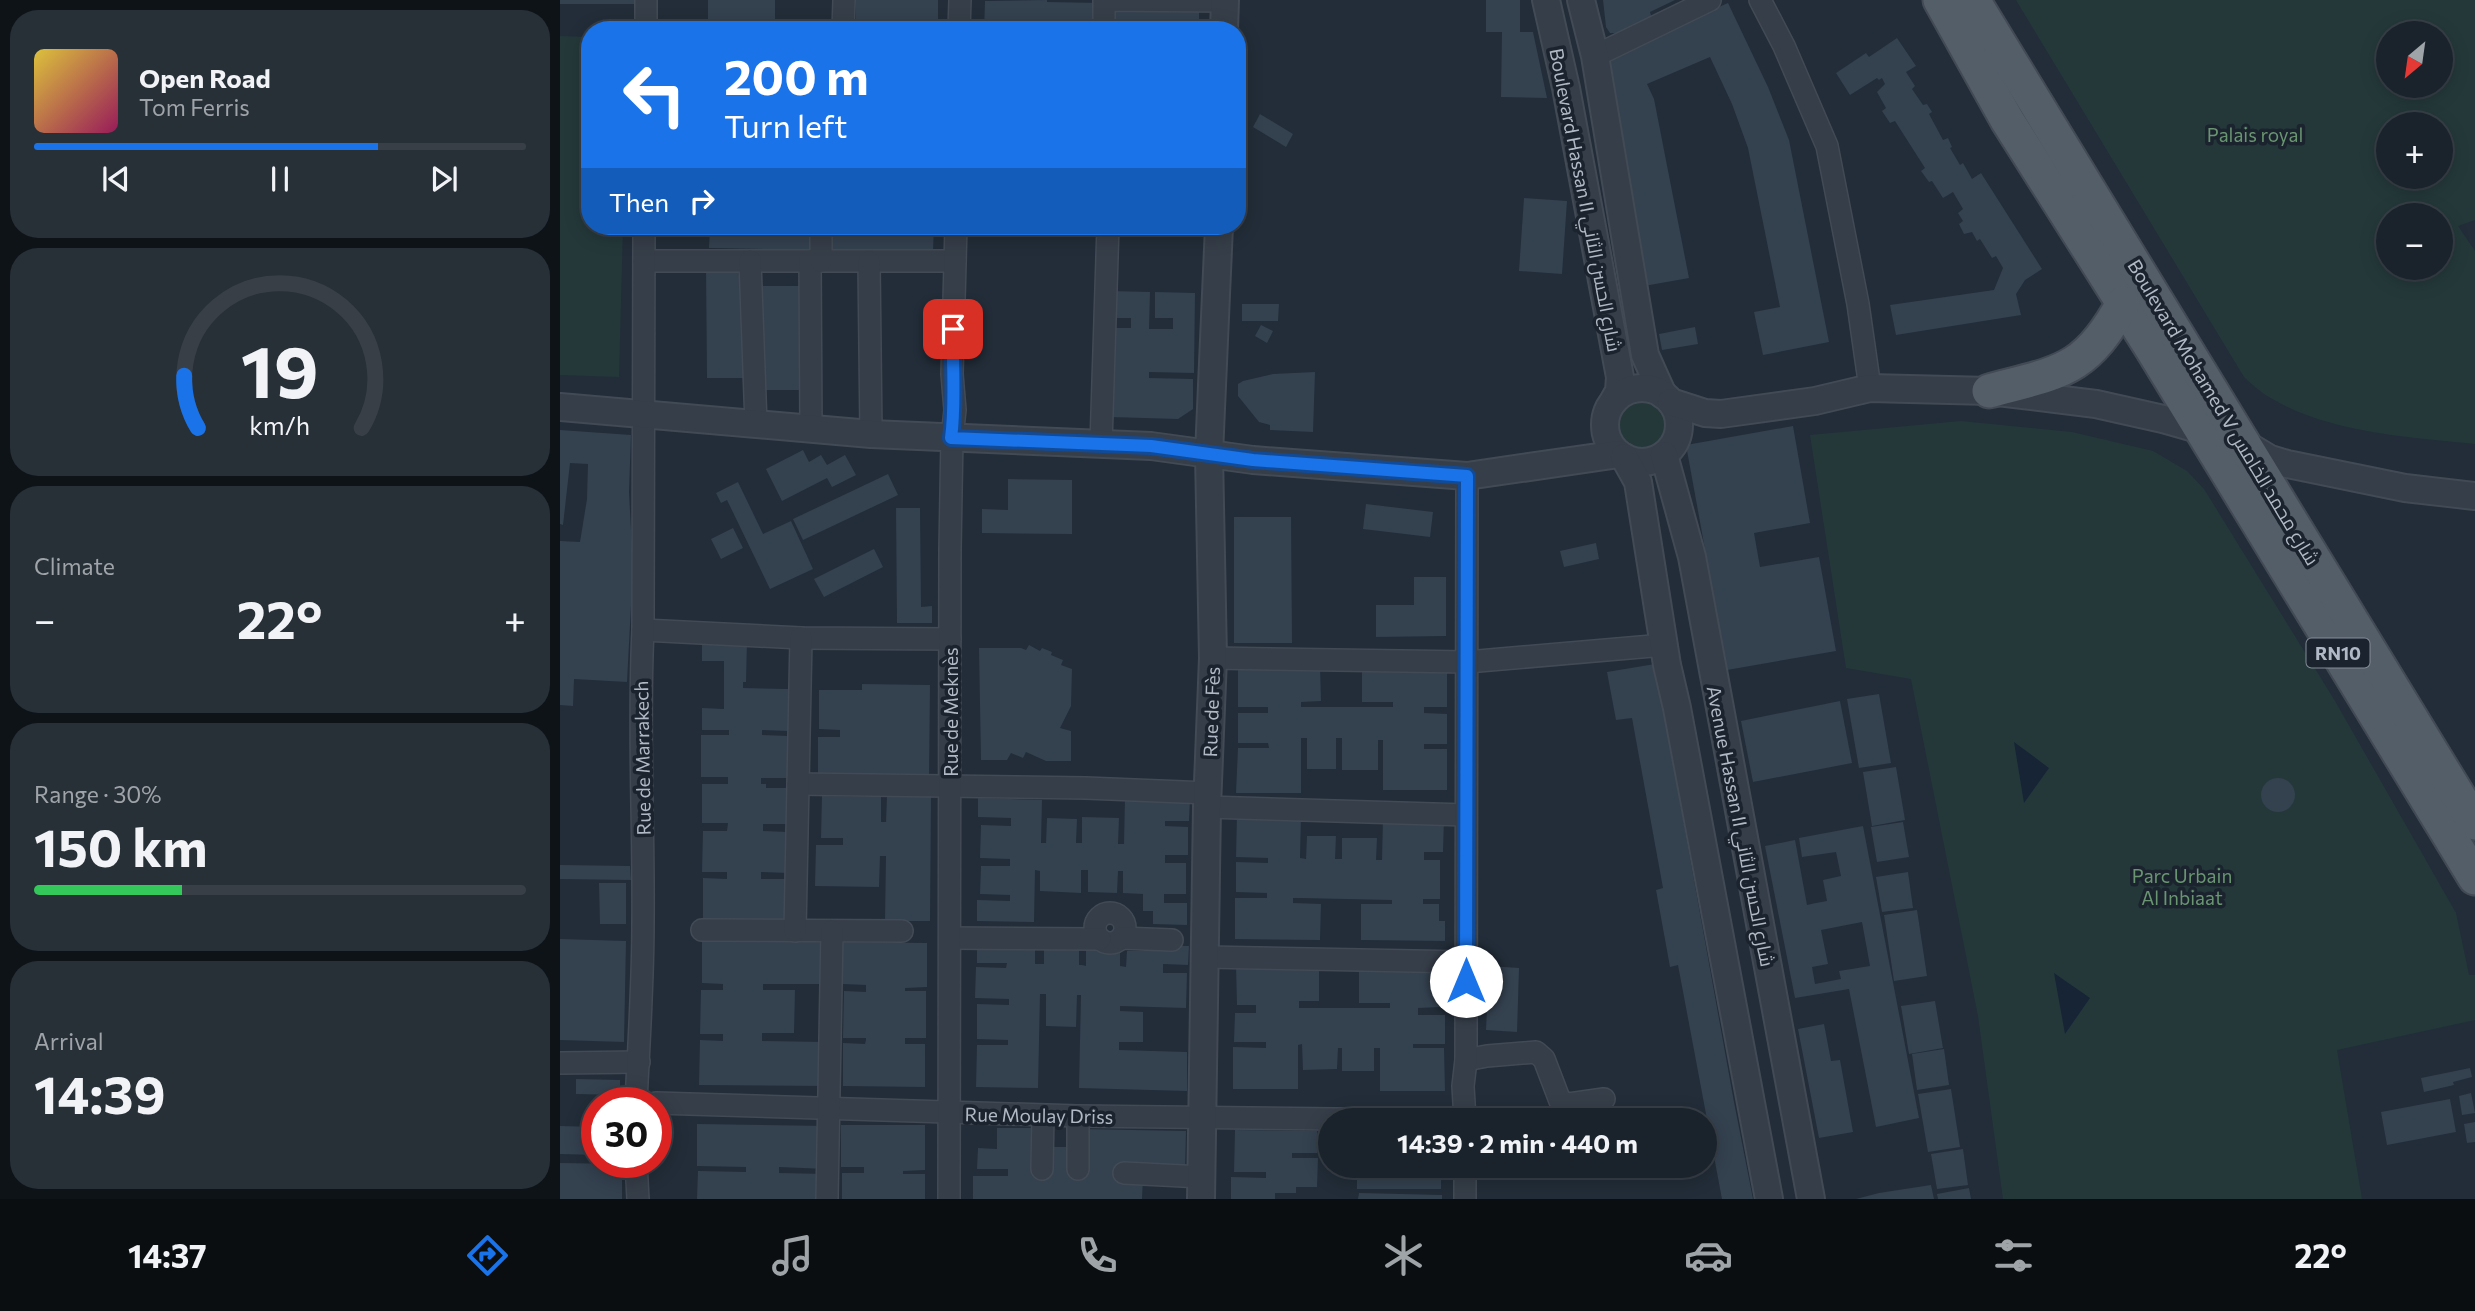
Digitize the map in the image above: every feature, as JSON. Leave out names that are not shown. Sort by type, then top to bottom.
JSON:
[{"type":"main road","name":"Boulevard Mohamed V شارع محمد الخامس","points":[[1940,0],[2007,120],[2196,421],[2475,878]]},
{"type":"main road","name":"Boulevard Mohamed V شارع محمد الخامس","points":[[1973,0],[2475,823]]},
{"type":"main road","points":[[1989,391],[2067,368],[2091,351],[2109,329],[2123,303]]},
{"type":"street","points":[[646,0],[646,21]]},
{"type":"street","points":[[843,21],[844,0]]},
{"type":"street","points":[[959,21],[960,0]]},
{"type":"street","points":[[1104,21],[1103,0],[1225,1],[1224,21]]},
{"type":"street","name":"Boulevard Hassan II شارع الحسن الثاني","points":[[1546,0],[1564,77],[1620,377],[1619,391],[1610,408]]},
{"type":"street","name":"Boulevard Hassan II شارع الحسن الثاني","points":[[1581,0],[1595,56],[1645,355],[1667,398]]},
{"type":"street","points":[[1595,56],[1710,0]]},
{"type":"street","points":[[1760,0],[1784,46],[1827,146],[1858,304],[1870,388]]},
{"type":"street","name":"Rue de Marrakech","points":[[643,1087],[639,1062],[643,926],[640,676],[643,630],[644,235]]},
{"type":"street","points":[[811,429],[815,261],[819,235]]},
{"type":"street","name":"Rue de Meknès","points":[[949,1199],[951,438],[955,410],[952,374],[956,235]]},
{"type":"street","points":[[1101,444],[1108,235]]},
{"type":"street","name":"Rue de Fès","points":[[1201,1188],[1213,658],[1209,454],[1219,235]]},
{"type":"street","points":[[644,261],[955,261]]},
{"type":"street","points":[[750,261],[755,424]]},
{"type":"street","points":[[869,262],[871,434]]},
{"type":"street","points":[[1549,463],[1582,439],[1629,390],[1642,388],[1707,413],[1737,413],[1815,401],[1870,388],[1989,391],[2096,404],[2196,421],[2240,441],[2270,459],[2287,464],[2405,488],[2475,496]]},
{"type":"street","points":[[1667,398],[1676,410],[1679,430],[1667,451]]},
{"type":"street","points":[[560,407],[871,434],[1151,446],[1327,466],[1467,476],[1549,463],[1622,456],[1635,461],[1649,461],[1704,427],[1737,413]]},
{"type":"street","points":[[1610,408],[1605,428],[1608,439],[1622,456]]},
{"type":"street","points":[[2240,441],[2264,441],[2364,463],[2475,481]]},
{"type":"street","name":"Avenue Hassan II شارع الحسن الثاني","points":[[1667,451],[1692,557],[1811,1199]]},
{"type":"street","name":"Avenue Hassan II شارع الحسن الثاني","points":[[1622,456],[1639,482],[1664,645],[1769,1199]]},
{"type":"street","points":[[1464,1108],[1467,476]]},
{"type":"street","points":[[643,630],[802,638],[950,639]]},
{"type":"street","points":[[795,931],[802,638]]},
{"type":"street","points":[[1213,658],[1467,662],[1664,645]]},
{"type":"street","points":[[798,784],[950,785],[1466,815]]},
{"type":"street","points":[[702,930],[902,931]]},
{"type":"street","points":[[827,1199],[832,931]]},
{"type":"street","points":[[950,938],[1172,940]]},
{"type":"street","points":[[1205,957],[1466,961]]},
{"type":"street","points":[[1466,1060],[1536,1052],[1544,1059],[1560,1101],[1569,1104],[1604,1099]]},
{"type":"street","points":[[560,1063],[639,1062]]},
{"type":"street","name":"Rue Moulay Driss","points":[[672,1103],[948,1113],[1318,1119]]},
{"type":"street","points":[[1042,1169],[1043,1115]]},
{"type":"street","points":[[1078,1116],[1078,1169]]},
{"type":"street","points":[[1124,1173],[1201,1188]]},
{"type":"street","points":[[637,1178],[638,1199]]},
{"type":"street","points":[[1465,1178],[1465,1199]]},
{"type":"green space","name":"Palais royal","points":[[2016,0],[2475,0],[2475,220],[2458,226],[2475,251],[2475,444],[2342,426],[2292,409],[2259,390],[2244,377]]},
{"type":"green space","points":[[560,36],[581,37],[581,235],[623,235],[619,377],[560,375]]},
{"type":"green space","points":[[1642,396],[1653,398],[1666,409],[1671,425],[1669,436],[1658,449],[1642,454],[1631,452],[1618,441],[1613,425],[1615,414],[1626,401]]},
{"type":"green space","name":"Parc Urbain Al Inbiaat","points":[[1961,421],[2072,432],[2153,451],[2187,471],[2204,489],[2335,701],[2456,913],[2469,975],[2475,975],[2475,1020],[2337,1050],[2362,1199],[2003,1199],[1978,1016],[1911,679],[1846,668],[1810,435]]},
{"type":"water","points":[[2014,742],[2049,768],[2024,803]]},
{"type":"water","points":[[2054,973],[2090,998],[2065,1034]]},
{"type":"building","points":[[560,0],[635,0],[635,4],[560,4]]},
{"type":"building","points":[[708,0],[775,0],[775,21],[708,21]]},
{"type":"building","points":[[856,0],[938,0],[938,21],[856,21]]},
{"type":"building","points":[[1486,0],[1520,0],[1520,32],[1533,32],[1547,98],[1501,97],[1502,32],[1486,32]]},
{"type":"building","points":[[1603,0],[1675,0],[1650,12],[1652,19],[1618,33],[1610,33],[1606,27]]},
{"type":"building","points":[[985,1],[1102,3],[1101,21],[984,21]]},
{"type":"building","points":[[1115,2],[1199,5],[1199,21],[1114,21]]},
{"type":"building","points":[[1728,3],[1768,87],[1789,140],[1829,342],[1763,355],[1754,312],[1780,307],[1748,148],[1732,104],[1710,57],[1647,84],[1654,99],[1689,278],[1644,286],[1603,78],[1615,52]]},
{"type":"building","points":[[1897,38],[1916,66],[1906,72],[1915,86],[1912,89],[1923,105],[1927,104],[1932,112],[1929,114],[1943,140],[1948,138],[1952,147],[1950,148],[1972,179],[1981,173],[2042,269],[2025,280],[2016,294],[2021,315],[1896,335],[1890,305],[1994,290],[2003,268],[1996,256],[1992,258],[1972,232],[1964,234],[1959,224],[1963,221],[1958,213],[1963,209],[1953,192],[1943,198],[1932,181],[1929,182],[1921,171],[1925,168],[1895,121],[1890,123],[1882,111],[1886,108],[1877,92],[1885,84],[1882,78],[1877,78],[1850,95],[1836,73],[1866,53],[1869,57]]},
{"type":"building","points":[[1260,114],[1293,134],[1286,147],[1253,127]]},
{"type":"building","points":[[1524,198],[1567,201],[1562,274],[1519,271]]},
{"type":"building","points":[[710,235],[811,235],[811,250],[709,248]]},
{"type":"building","points":[[833,235],[934,235],[933,251],[833,249]]},
{"type":"building","points":[[706,267],[738,267],[739,276],[748,276],[749,378],[707,378]]},
{"type":"building","points":[[758,286],[809,286],[810,390],[758,390]]},
{"type":"building","points":[[1109,291],[1150,292],[1149,329],[1173,329],[1173,318],[1155,318],[1155,292],[1195,293],[1194,373],[1149,372],[1149,378],[1193,379],[1193,409],[1178,419],[1110,417],[1112,328],[1131,328],[1131,318],[1109,318]]},
{"type":"building","points":[[1242,304],[1279,304],[1278,321],[1242,321]]},
{"type":"building","points":[[1261,325],[1273,331],[1267,343],[1255,336]]},
{"type":"building","points":[[1695,327],[1698,344],[1662,350],[1659,334]]},
{"type":"building","points":[[1315,372],[1313,432],[1270,430],[1270,425],[1259,422],[1238,396],[1238,384],[1243,381],[1273,374]]},
{"type":"building","points":[[1793,426],[1810,523],[1754,533],[1760,567],[1819,557],[1836,651],[1727,670],[1686,445]]},
{"type":"building","points":[[560,430],[631,435],[629,492],[633,568],[627,682],[574,679],[573,706],[560,705],[560,541],[580,542],[587,499],[588,464],[570,463],[563,525],[560,524]]},
{"type":"building","points":[[803,450],[809,462],[821,455],[827,465],[845,455],[856,475],[832,487],[827,478],[782,501],[766,469]]},
{"type":"building","points":[[888,474],[898,495],[803,540],[793,519]]},
{"type":"building","points":[[1008,479],[1072,480],[1072,534],[982,533],[982,509],[1008,510]]},
{"type":"building","points":[[738,482],[763,534],[791,521],[813,569],[770,589],[727,500],[721,503],[716,493]]},
{"type":"building","points":[[1366,504],[1433,512],[1430,537],[1363,529]]},
{"type":"building","points":[[896,508],[920,508],[921,607],[932,606],[932,623],[897,623]]},
{"type":"building","points":[[1234,517],[1291,517],[1292,643],[1234,643]]},
{"type":"building","points":[[733,528],[743,548],[721,559],[711,539]]},
{"type":"building","points":[[1596,543],[1599,559],[1564,567],[1560,551]]},
{"type":"building","points":[[874,549],[883,567],[824,597],[814,579]]},
{"type":"building","points":[[1414,577],[1446,577],[1446,636],[1376,637],[1376,605],[1414,605]]},
{"type":"building","points":[[702,640],[747,640],[746,682],[743,682],[743,688],[788,689],[788,731],[762,730],[762,735],[788,736],[788,778],[761,778],[761,784],[766,784],[766,788],[787,788],[787,824],[763,824],[763,831],[788,832],[788,873],[761,872],[761,879],[786,879],[785,920],[703,919],[703,878],[727,879],[727,872],[702,872],[703,831],[727,831],[728,823],[702,823],[702,784],[728,784],[728,777],[701,777],[701,735],[729,735],[729,730],[702,730],[702,708],[724,709],[724,661],[702,661]]},
{"type":"building","points":[[1029,645],[1040,651],[1042,648],[1052,652],[1051,655],[1063,660],[1061,665],[1072,669],[1071,706],[1060,728],[1071,731],[1071,761],[1046,761],[1026,752],[1023,758],[1011,753],[1007,760],[981,760],[979,648],[1026,650]]},
{"type":"building","points":[[1655,664],[1753,1199],[1722,1199],[1717,1172],[1717,1108],[1705,1108],[1678,965],[1670,967],[1656,890],[1663,888],[1632,718],[1616,720],[1607,672]]},
{"type":"building","points":[[1238,666],[1320,666],[1321,701],[1301,702],[1301,707],[1393,707],[1393,702],[1362,702],[1362,668],[1447,668],[1447,707],[1424,707],[1424,713],[1447,714],[1447,744],[1424,744],[1424,749],[1447,749],[1447,790],[1383,790],[1383,740],[1378,740],[1378,770],[1342,770],[1342,738],[1336,738],[1336,769],[1307,769],[1307,738],[1301,738],[1301,793],[1236,793],[1238,748],[1269,748],[1268,743],[1238,743],[1238,713],[1268,713],[1268,707],[1238,707]]},
{"type":"building","points":[[862,684],[930,685],[929,778],[818,777],[818,737],[840,737],[840,730],[819,729],[819,690],[862,690]]},
{"type":"building","points":[[1879,694],[1891,763],[1859,768],[1847,699]]},
{"type":"building","points":[[1840,701],[1852,763],[1753,782],[1741,721]]},
{"type":"building","points":[[1896,767],[1905,820],[1872,826],[1863,772]]},
{"type":"building","points":[[2278,778],[2290,783],[2295,795],[2290,807],[2278,812],[2266,807],[2261,795],[2266,783]]},
{"type":"building","points":[[822,796],[881,797],[881,822],[886,822],[887,796],[931,797],[930,921],[885,921],[886,856],[880,856],[879,887],[815,886],[816,845],[843,845],[843,838],[821,838]]},
{"type":"building","points":[[1125,797],[1190,798],[1189,821],[1165,821],[1165,826],[1188,827],[1188,855],[1165,855],[1165,863],[1186,863],[1186,894],[1164,894],[1164,903],[1187,903],[1187,925],[1153,924],[1153,911],[1143,911],[1143,894],[1123,893],[1123,871],[1118,871],[1117,893],[1088,892],[1088,870],[1081,870],[1081,893],[1040,891],[1040,871],[1035,870],[1034,922],[977,921],[977,900],[1010,901],[1010,895],[980,894],[981,866],[1010,866],[1010,859],[980,858],[981,825],[1011,826],[1011,818],[978,817],[978,798],[1042,800],[1041,843],[1046,843],[1047,818],[1077,819],[1076,843],[1082,843],[1082,817],[1119,818],[1118,844],[1124,844]]},
{"type":"building","points":[[1237,814],[1301,815],[1300,858],[1306,859],[1307,836],[1336,836],[1335,859],[1342,859],[1342,838],[1377,838],[1376,860],[1382,860],[1383,817],[1444,818],[1443,852],[1424,852],[1424,860],[1440,860],[1440,899],[1423,899],[1423,904],[1439,904],[1439,921],[1445,921],[1445,941],[1361,940],[1361,904],[1392,904],[1392,900],[1300,898],[1293,898],[1293,903],[1321,904],[1320,940],[1235,939],[1235,898],[1267,898],[1267,893],[1236,892],[1236,862],[1268,863],[1268,858],[1236,857]]},
{"type":"building","points":[[1903,822],[1909,857],[1877,862],[1871,827]]},
{"type":"building","points":[[1863,826],[1919,1118],[1876,1127],[1849,989],[1795,998],[1765,846],[1795,840],[1807,905],[1827,901],[1823,880],[1841,876],[1836,852],[1802,857],[1799,838]],"holes":[[[1862,922],[1870,966],[1839,971],[1841,979],[1815,984],[1812,967],[1828,964],[1821,930]]]},
{"type":"building","points":[[560,865],[630,866],[631,880],[560,879]]},
{"type":"building","points":[[1908,872],[1913,908],[1882,912],[1876,877]]},
{"type":"building","points":[[599,883],[626,883],[626,924],[600,924]]},
{"type":"building","points":[[1917,910],[1927,976],[1894,981],[1884,915]]},
{"type":"building","points":[[560,939],[626,941],[624,1042],[560,1040]]},
{"type":"building","points":[[702,940],[827,942],[827,984],[763,984],[763,990],[795,990],[794,1033],[762,1033],[762,1041],[826,1042],[826,1086],[699,1085],[700,1040],[723,1041],[723,1034],[700,1034],[701,990],[723,990],[723,984],[702,983]]},
{"type":"building","points":[[843,942],[927,943],[927,987],[905,988],[905,991],[926,991],[926,1038],[905,1038],[905,1044],[925,1044],[925,1087],[843,1086],[843,1043],[865,1044],[866,1040],[843,1038],[844,991],[866,992],[866,985],[843,984]]},
{"type":"building","points":[[977,942],[1035,944],[1035,964],[1044,964],[1044,948],[1079,949],[1079,965],[1086,966],[1086,949],[1120,950],[1120,966],[1126,967],[1127,951],[1144,951],[1144,945],[1189,946],[1188,965],[1163,964],[1163,973],[1187,973],[1186,1008],[1120,1006],[1120,1011],[1143,1012],[1143,1042],[1119,1042],[1119,1050],[1187,1052],[1187,1091],[1079,1088],[1081,995],[1077,995],[1076,1027],[1046,1026],[1046,994],[1040,994],[1038,1088],[976,1087],[977,1045],[1008,1045],[1008,1040],[977,1039],[977,1004],[1009,1005],[1009,999],[975,998],[976,967],[1006,968],[1007,963],[977,963]]},
{"type":"building","points":[[1236,965],[1319,965],[1319,1001],[1299,1001],[1299,1008],[1390,1008],[1390,1003],[1359,1003],[1359,966],[1441,966],[1441,1007],[1418,1008],[1418,1015],[1445,1015],[1445,1044],[1413,1044],[1413,1048],[1444,1048],[1445,1091],[1380,1091],[1380,1048],[1374,1048],[1374,1071],[1342,1071],[1342,1048],[1338,1048],[1337,1069],[1303,1070],[1302,1044],[1298,1045],[1298,1089],[1233,1089],[1233,1047],[1266,1048],[1266,1042],[1234,1042],[1235,1013],[1256,1013],[1256,1005],[1237,1005]]},
{"type":"building","points":[[1489,966],[1519,968],[1517,1032],[1486,1030]]},
{"type":"building","points":[[1935,1001],[1943,1048],[1909,1054],[1901,1006]]},
{"type":"building","points":[[1824,1024],[1831,1061],[1840,1060],[1853,1132],[1819,1138],[1798,1029]]},
{"type":"building","points":[[1944,1049],[1949,1085],[1917,1090],[1912,1054]]},
{"type":"building","points":[[2470,1068],[2472,1077],[2453,1082],[2454,1085],[2424,1092],[2421,1078]]},
{"type":"building","points":[[576,1079],[620,1080],[620,1087],[581,1087],[581,1094],[576,1094]]},
{"type":"building","points":[[1951,1089],[1960,1147],[1928,1152],[1918,1094]]},
{"type":"building","points":[[2471,1093],[2475,1113],[2462,1115],[2459,1096]]},
{"type":"building","points":[[2450,1099],[2456,1132],[2387,1145],[2381,1112]]},
{"type":"building","points":[[2475,1122],[2475,1142],[2467,1143],[2464,1124]]},
{"type":"building","points":[[697,1124],[827,1126],[826,1169],[779,1167],[779,1173],[826,1174],[825,1199],[697,1199],[698,1171],[746,1172],[746,1167],[697,1166]]},
{"type":"building","points":[[841,1125],[925,1125],[925,1170],[903,1171],[903,1174],[925,1174],[925,1199],[842,1199],[842,1173],[864,1173],[864,1167],[841,1167]]},
{"type":"building","points":[[560,1126],[581,1127],[581,1155],[560,1154]]},
{"type":"building","points":[[997,1128],[1039,1128],[1044,1147],[1075,1147],[1080,1129],[1186,1131],[1185,1171],[1143,1177],[1142,1199],[973,1199],[973,1176],[1008,1176],[1008,1169],[977,1169],[978,1148],[997,1149]]},
{"type":"building","points":[[1235,1130],[1317,1131],[1317,1153],[1292,1153],[1292,1158],[1318,1158],[1317,1187],[1296,1187],[1296,1193],[1275,1193],[1275,1199],[1231,1199],[1231,1177],[1266,1178],[1266,1172],[1234,1172]]},
{"type":"building","points":[[1963,1149],[1968,1185],[1937,1189],[1931,1154]]},
{"type":"building","points":[[560,1163],[581,1163],[581,1178],[622,1178],[622,1199],[560,1199]]},
{"type":"building","points":[[1357,1178],[1441,1178],[1441,1189],[1357,1189]]},
{"type":"building","points":[[1931,1185],[1934,1199],[1856,1199],[1879,1193]]},
{"type":"building","points":[[1969,1188],[1971,1199],[1938,1199],[1937,1194]]},
{"type":"building","points":[[1359,1193],[1442,1195],[1442,1199],[1358,1199]]},
{"type":"route","points":[[953,329],[952,374],[955,410],[951,438],[1151,446],[1253,460],[1467,476],[1466,981]]}]
